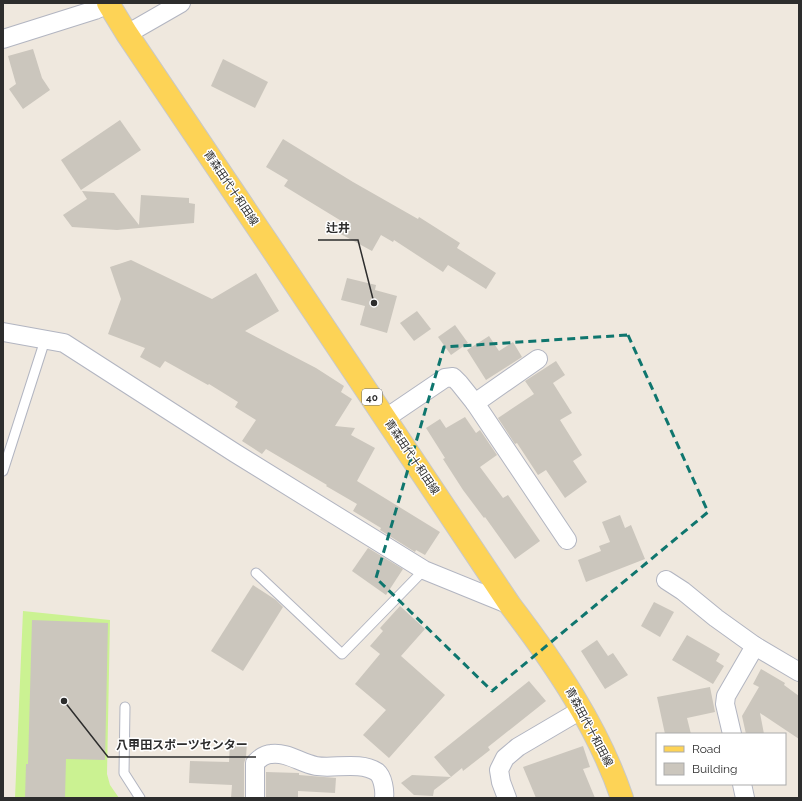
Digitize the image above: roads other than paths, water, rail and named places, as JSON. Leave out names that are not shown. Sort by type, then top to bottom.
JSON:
[{"type":"main road","name":"青森田代十和田線","points":[[108,3],[127,34],[510,605],[559,673],[589,722],[613,772],[622,798]]},
{"type":"street","points":[[3,39],[96,10],[108,3]]},
{"type":"street","points":[[127,34],[181,3]]},
{"type":"street","points":[[3,332],[64,343],[424,570],[510,605]]},
{"type":"street","points":[[475,403],[538,359]]},
{"type":"street","points":[[386,418],[445,378],[453,377],[475,403],[567,540]]},
{"type":"street","points":[[666,580],[683,591],[716,618],[755,646],[799,672]]},
{"type":"street","points":[[732,733],[725,704],[726,696],[755,646]]},
{"type":"street","points":[[507,798],[501,782],[499,770],[505,758],[518,747],[581,710]]},
{"type":"street","points":[[255,798],[256,762],[260,757],[270,754],[288,755],[315,766],[367,768],[378,773],[382,781],[384,798]]},
{"type":"street","points":[[742,785],[746,798]]},
{"type":"lane","points":[[3,472],[45,340]]},
{"type":"lane","points":[[256,573],[342,654],[424,570]]},
{"type":"lane","points":[[126,707],[124,773],[140,798]]},
{"type":"place","name":"辻井","points":[[374,303]]},
{"type":"place","name":"八甲田スポーツセンター","points":[[64,701]]}]
